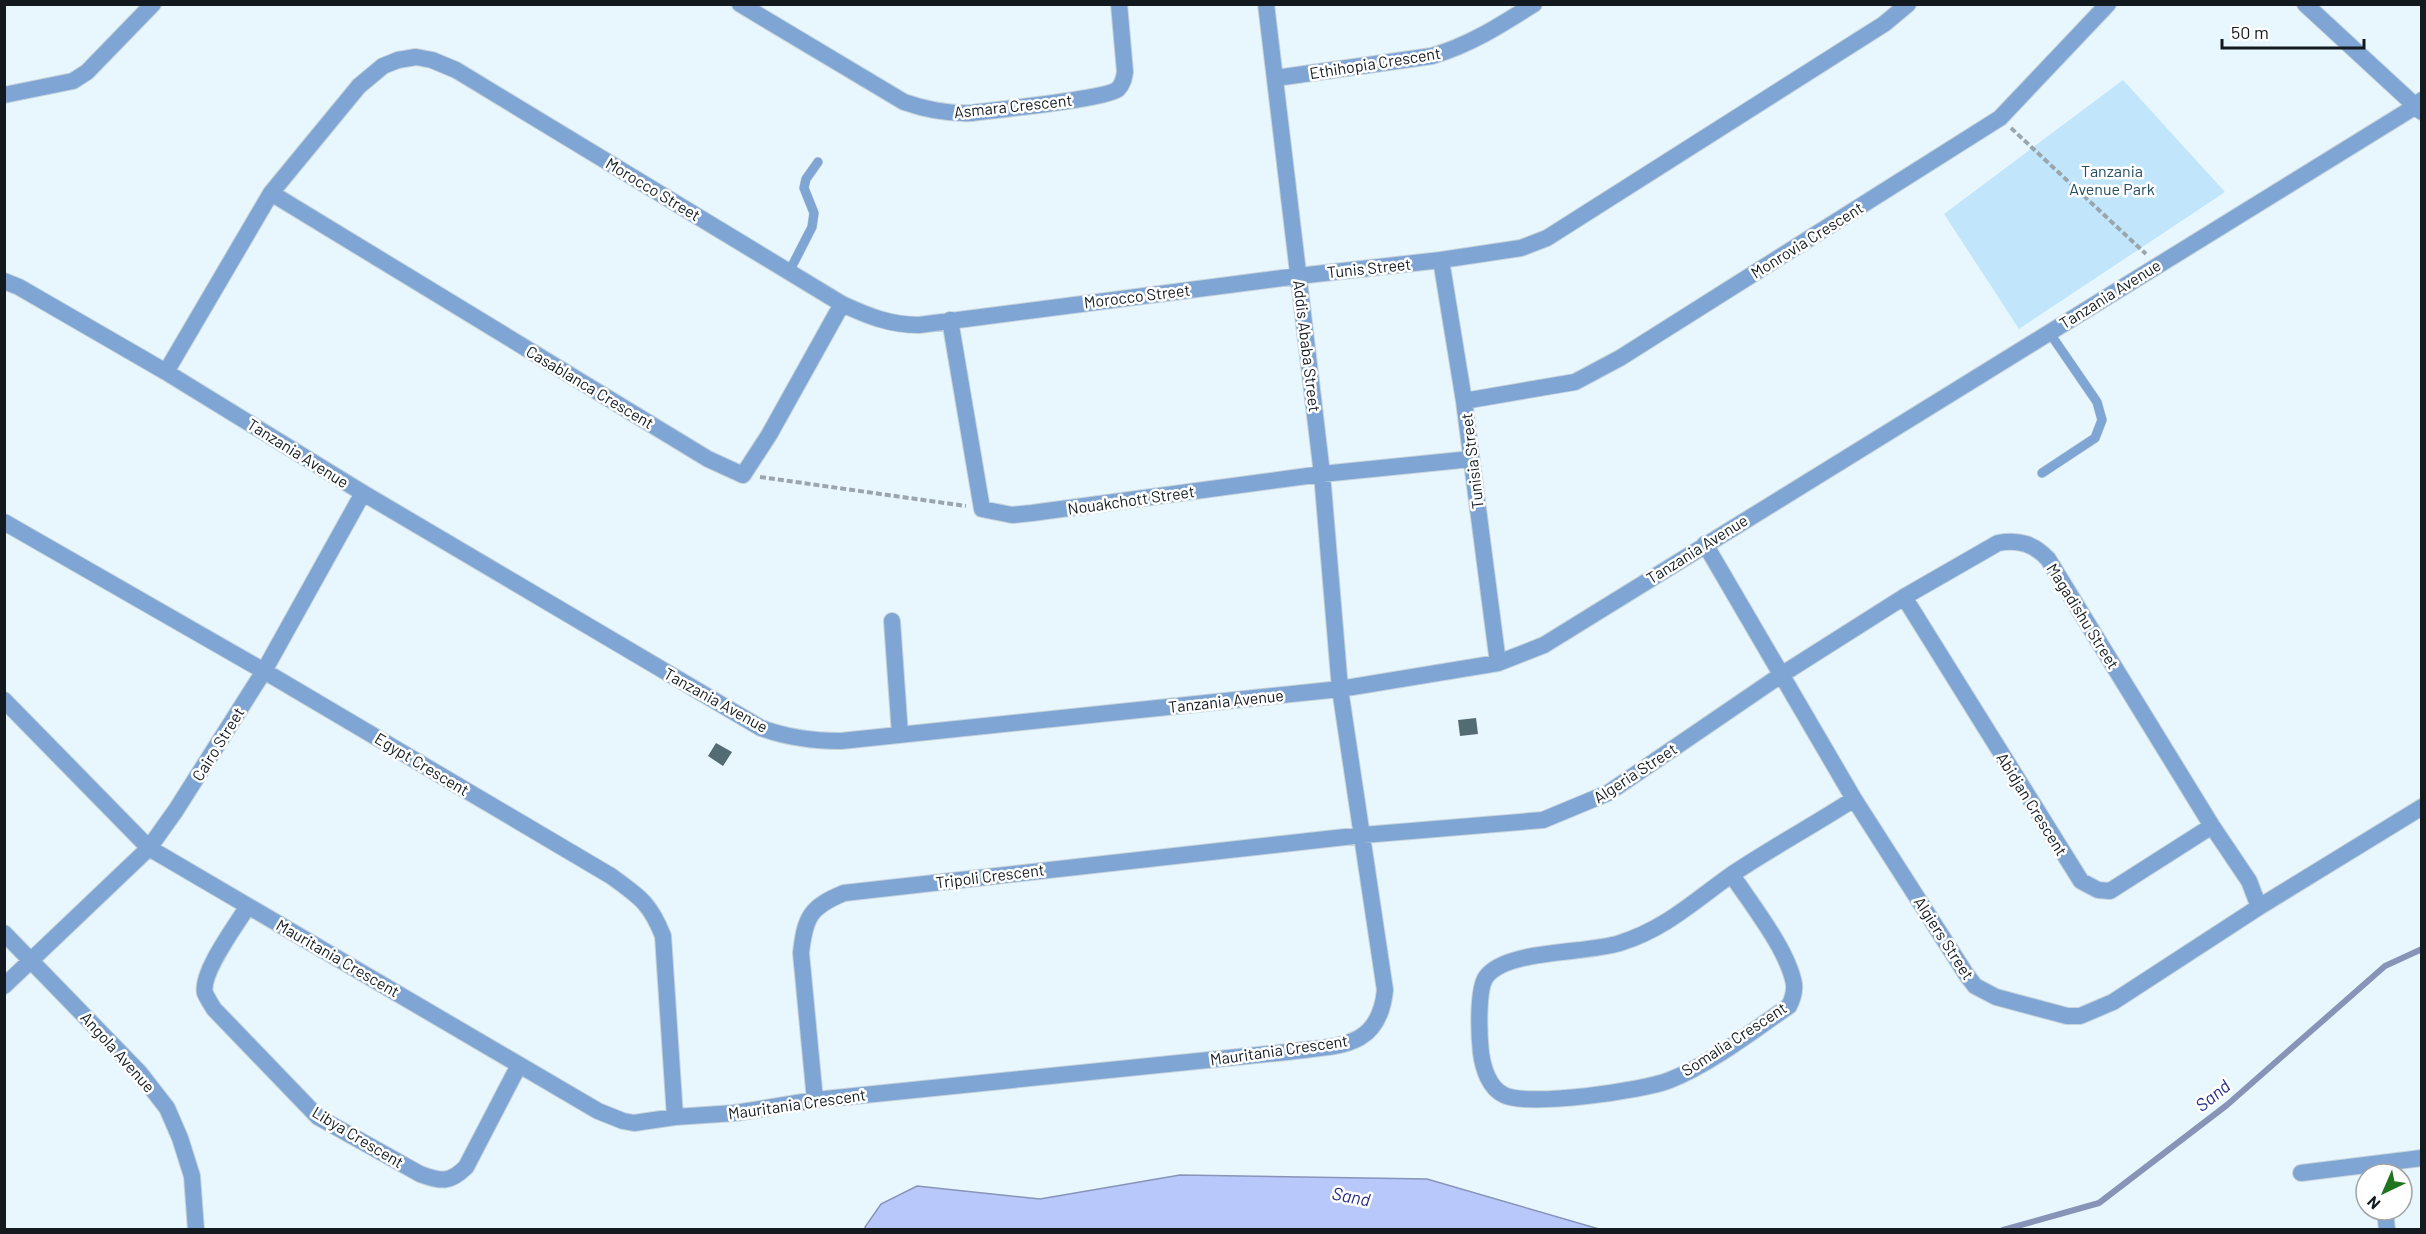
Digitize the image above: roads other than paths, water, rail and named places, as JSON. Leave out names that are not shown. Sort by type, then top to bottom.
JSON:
[{"type":"street","points":[[4,95],[73,81],[87,72],[153,4]]},
{"type":"street","name":"Asmara Crescent","points":[[740,4],[904,102],[930,111],[951,114],[972,114],[1097,96],[1118,90],[1125,72],[1119,4]]},
{"type":"street","name":"Addis Ababa Street","points":[[1266,4],[1323,474],[1340,689]]},
{"type":"street","name":"Ethihopia Crescent","points":[[1276,78],[1432,56],[1456,49],[1480,38],[1534,4]]},
{"type":"street","points":[[1441,260],[1521,248],[1547,238],[1884,24],[1908,4]]},
{"type":"street","name":"Monrovia Crescent","points":[[1464,401],[1575,382],[1597,372],[2000,118],[2108,4]]},
{"type":"street","points":[[2305,4],[2420,106]]},
{"type":"street","name":"Morocco Street","points":[[166,372],[271,193],[359,86],[383,66],[398,60],[416,57],[432,60],[456,70],[842,304],[867,316],[904,325],[1298,276]]},
{"type":"street","name":"Tanzania Avenue","points":[[4,281],[20,287],[166,372],[363,494],[761,728],[784,736],[810,741],[841,741],[1340,689],[1498,663],[1544,645],[2049,332],[2420,106]]},
{"type":"street","name":"Casablanca Crescent","points":[[271,193],[708,459],[743,475],[769,435],[842,304]]},
{"type":"street","name":"Tunis Street","points":[[1298,276],[1441,260]]},
{"type":"street","name":"Tunisia Street","points":[[1441,260],[1464,401],[1498,663]]},
{"type":"street","name":"Nouakchott Street","points":[[950,320],[982,509],[1012,515],[1032,513],[1323,474],[1471,459]]},
{"type":"street","name":"Cairo Street","points":[[4,986],[149,848],[176,810],[264,671],[363,494]]},
{"type":"street","name":"Egypt Crescent","points":[[4,522],[264,671],[601,870],[642,898],[654,914],[663,936],[675,1117]]},
{"type":"street","name":"Magadishu Street","points":[[1781,675],[1904,597],[1998,543],[2018,541],[2038,549],[2048,559],[2212,826],[2249,881],[2259,907]]},
{"type":"street","name":"Algiers Street","points":[[1705,544],[1854,799],[1975,986],[1996,997],[2067,1016],[2080,1016],[2113,1002],[2259,907],[2421,807]]},
{"type":"street","name":"Abidjan Crescent","points":[[1904,597],[2081,881],[2098,890],[2110,891],[2212,826]]},
{"type":"street","points":[[892,621],[900,735]]},
{"type":"street","name":"Algeria Street","points":[[1363,835],[1543,820],[1575,808],[1608,793],[1781,675]]},
{"type":"street","name":"Mauritania Crescent","points":[[4,700],[149,848],[598,1111],[634,1123],[675,1117],[735,1113],[815,1100],[1287,1052],[1345,1044],[1364,1036],[1375,1026],[1383,1010],[1385,990],[1340,689]]},
{"type":"street","name":"Somalia Crescent","points":[[1732,875],[1789,967],[1794,986],[1793,997],[1788,1006],[1697,1066],[1669,1081],[1642,1088],[1556,1099],[1518,1099],[1504,1095],[1493,1086],[1486,1073],[1481,1053],[1480,996],[1486,977],[1493,970],[1503,963],[1516,959],[1592,950],[1639,938],[1668,923],[1732,875],[1854,799]]},
{"type":"street","name":"Tripoli Crescent","points":[[815,1100],[801,953],[808,917],[816,908],[830,899],[844,893],[1363,835]]},
{"type":"street","name":"Libya Crescent","points":[[248,906],[210,969],[205,981],[205,991],[214,1009],[318,1116],[420,1174],[432,1179],[449,1179],[456,1177],[466,1167],[519,1065]]},
{"type":"street","name":"Angola Avenue","points":[[4,933],[139,1072],[166,1108],[180,1138],[192,1176],[196,1230]]},
{"type":"street","points":[[2405,1162],[2421,1158]]},
{"type":"street","points":[[2301,1173],[2354,1170]]},
{"type":"lane","points":[[789,272],[813,227],[814,213],[804,188],[806,179],[818,162]]},
{"type":"lane","points":[[2042,473],[2095,438],[2102,420],[2097,402],[2049,332]]},
{"type":"water","points":[[1180,1175],[1427,1179],[1599,1229],[866,1230],[865,1227],[881,1204],[917,1186],[1040,1199]]},
{"type":"waterway","name":"Sand","points":[[2003,1230],[2099,1203],[2227,1105],[2385,966],[2422,949]]},
{"type":"park label","name":"Tanzania Avenue Park","points":[[2112,180]]}]
